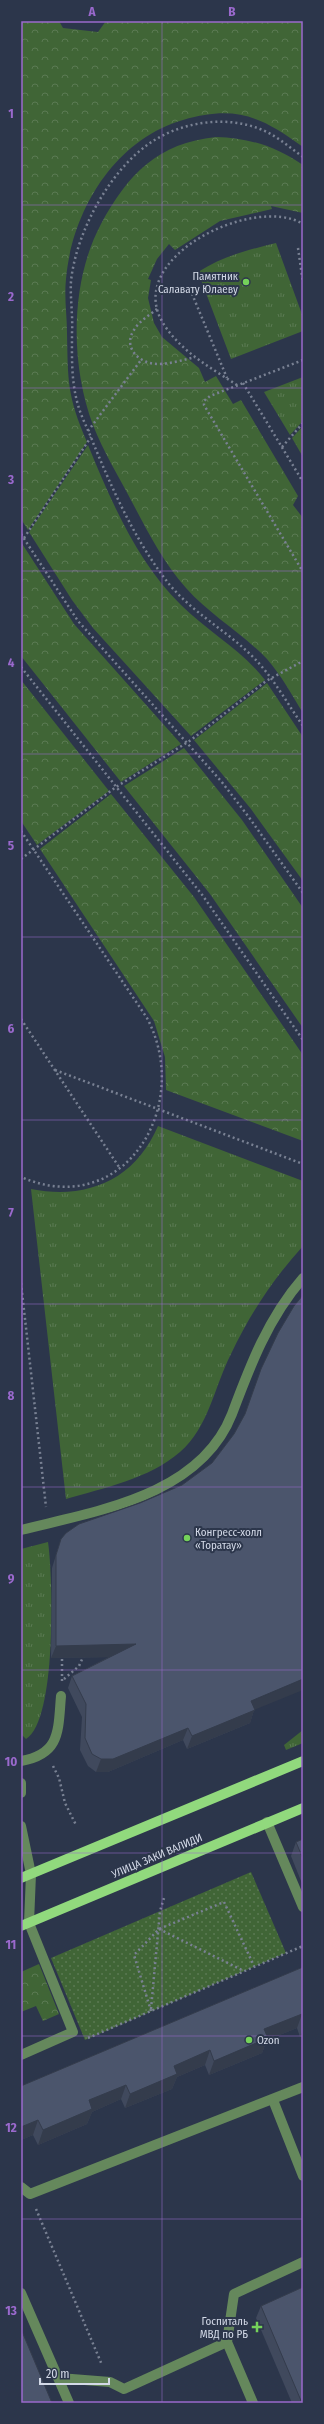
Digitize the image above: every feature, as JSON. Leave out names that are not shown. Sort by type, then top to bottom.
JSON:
[{"type":"main road","points":[[21,1878],[303,1761]]},
{"type":"main road","name":"УЛИЦА ЗАКИ ВАЛИДИ","points":[[25,1925],[303,1808]]},
{"type":"street","points":[[21,1530],[138,1498],[179,1476],[198,1463],[223,1432],[263,1338],[287,1299],[303,1278]]},
{"type":"street","points":[[21,1761],[42,1755],[50,1749],[55,1742],[61,1696]]},
{"type":"street","points":[[21,1783],[21,1793]]},
{"type":"street","points":[[267,1822],[303,1907]]},
{"type":"street","points":[[21,1826],[31,1874],[25,1925],[73,2032],[21,2056]]},
{"type":"street","points":[[21,2187],[30,2194],[303,2087]]},
{"type":"street","points":[[273,2100],[303,2176]]},
{"type":"street","points":[[253,2403],[227,2342],[234,2294],[303,2262]]},
{"type":"street","points":[[21,2293],[69,2403]]},
{"type":"street","points":[[59,2378],[110,2382],[124,2390],[227,2342]]},
{"type":"path","points":[[303,157],[261,129],[243,123],[220,121],[170,132],[133,156],[116,175],[102,197],[80,244],[71,281],[72,375],[78,405],[88,431],[130,524],[169,583],[196,612],[252,656],[271,678],[303,726]]},
{"type":"path","points":[[237,385],[195,357],[170,333],[163,323],[157,310],[156,291],[162,274],[178,253],[200,238],[226,226],[265,217],[286,218],[303,224]]},
{"type":"path","points":[[298,248],[303,283]]},
{"type":"path","points":[[190,290],[227,379]]},
{"type":"path","points":[[157,310],[139,324],[130,336],[131,350],[141,360],[161,364],[195,357]]},
{"type":"path","points":[[88,431],[141,360]]},
{"type":"path","points":[[303,360],[210,396],[204,401],[204,407],[303,572]]},
{"type":"path","points":[[243,383],[303,482]]},
{"type":"path","points":[[282,447],[303,423]]},
{"type":"path","points":[[24,538],[91,437]]},
{"type":"path","points":[[21,534],[78,621],[186,743],[248,816],[303,893]]},
{"type":"path","points":[[21,859],[116,787],[186,743],[271,678],[303,662]]},
{"type":"path","points":[[21,667],[203,896],[303,1040]]},
{"type":"path","points":[[21,831],[153,1028],[160,1050],[163,1073],[159,1110],[144,1141],[119,1168],[101,1179],[68,1186],[45,1185],[21,1176]]},
{"type":"path","points":[[21,1019],[119,1168]]},
{"type":"path","points":[[55,1070],[303,1164]]},
{"type":"path","points":[[21,1283],[46,1508]]},
{"type":"path","points":[[62,1680],[79,1666],[84,1650]]},
{"type":"path","points":[[61,1696],[62,1651]]},
{"type":"path","points":[[42,1755],[54,1767],[59,1778],[65,1803],[76,1825]]},
{"type":"path","points":[[151,2011],[159,1929],[164,1898]]},
{"type":"path","points":[[151,2011],[134,1955],[159,1929],[224,1902],[254,1966]]},
{"type":"path","points":[[159,1929],[244,1971]]},
{"type":"path","points":[[85,2040],[303,1946]]},
{"type":"path","points":[[30,2194],[110,2382]]},
{"type":"green space","points":[[21,21],[59,21],[63,28],[98,32],[106,21],[303,21],[303,147],[274,128],[247,116],[218,114],[183,120],[158,130],[136,144],[117,161],[87,204],[77,228],[70,253],[65,292],[68,376],[72,400],[80,426],[87,442],[28,530],[21,519]]},
{"type":"green space","points":[[216,137],[240,139],[261,144],[293,158],[303,165],[303,213],[271,206],[272,209],[220,221],[175,250],[169,244],[157,259],[148,279],[151,280],[148,298],[154,323],[162,337],[199,368],[205,382],[216,376],[233,404],[241,400],[298,496],[293,505],[303,518],[303,713],[282,678],[267,659],[195,598],[170,568],[156,546],[97,435],[85,401],[80,376],[77,350],[77,323],[83,271],[91,247],[111,206],[134,176],[161,154],[177,146],[196,140]]},
{"type":"green space","points":[[276,243],[303,317],[303,331],[231,359],[198,272],[207,266],[226,258]]},
{"type":"green space","points":[[303,377],[303,421],[290,435],[264,392]]},
{"type":"green space","points":[[303,426],[303,457],[292,438]]},
{"type":"green space","points":[[88,445],[116,509],[138,550],[151,570],[165,588],[191,615],[246,659],[265,680],[191,736],[93,628],[72,600],[29,532]]},
{"type":"green space","points":[[21,542],[74,624],[181,744],[121,782],[21,656]]},
{"type":"green space","points":[[21,680],[109,791],[37,845],[21,821]]},
{"type":"green space","points":[[267,683],[303,737],[303,881],[251,809],[194,740]]},
{"type":"green space","points":[[184,748],[242,820],[303,908],[303,1028],[210,894],[124,786]]},
{"type":"green space","points":[[111,794],[194,897],[303,1055],[303,1141],[166,1090],[165,1057],[154,1021],[40,849]]},
{"type":"green space","points":[[158,1126],[303,1181],[303,1246],[272,1284],[246,1325],[225,1367],[204,1419],[190,1442],[168,1461],[140,1476],[125,1482],[66,1499],[31,1189],[52,1192],[71,1191],[90,1188],[107,1182],[122,1173],[136,1160],[148,1145]]},
{"type":"green space","points":[[48,1542],[50,1559],[51,1614],[48,1677],[43,1705],[36,1726],[26,1739],[21,1734],[21,1549]]},
{"type":"green space","points":[[303,1730],[303,1743],[286,1750],[284,1745]]},
{"type":"green space","points":[[251,1872],[286,1953],[85,2040],[51,1958]]},
{"type":"green space","points":[[39,1964],[59,2014],[43,2021],[36,2006],[21,2012],[21,1972]]},
{"type":"building","name":"Конгресс-холл «Торатау»","points":[[303,1295],[303,1679],[251,1701],[255,1710],[192,1736],[188,1728],[113,1759],[101,1759],[92,1754],[85,1738],[86,1704],[72,1676],[136,1644],[56,1646],[56,1555],[61,1539],[66,1533],[79,1524],[140,1503],[182,1485],[212,1463],[234,1434],[245,1414],[261,1369],[278,1333],[294,1306]]},
{"type":"building","points":[[303,1839],[303,1859],[296,1842]]},
{"type":"building","points":[[303,1967],[303,2016],[302,2014],[264,2029],[268,2038],[214,2061],[210,2050],[174,2066],[177,2074],[130,2094],[126,2085],[89,2100],[92,2109],[43,2130],[38,2120],[21,2127],[21,2086]]},
{"type":"building","points":[[303,2287],[303,2403],[302,2403],[261,2306]]},
{"type":"building","points":[[21,2329],[52,2403],[21,2403]]},
{"type":"place","name":"Памятник Салавату Юлаеву","points":[[246,282]]},
{"type":"place","name":"Конгресс-холл «Торатау»","points":[[187,1538]]},
{"type":"place","name":"Ozon","points":[[249,2040]]},
{"type":"place","name":"Госпиталь МВД по РБ","points":[[257,2327]]}]
